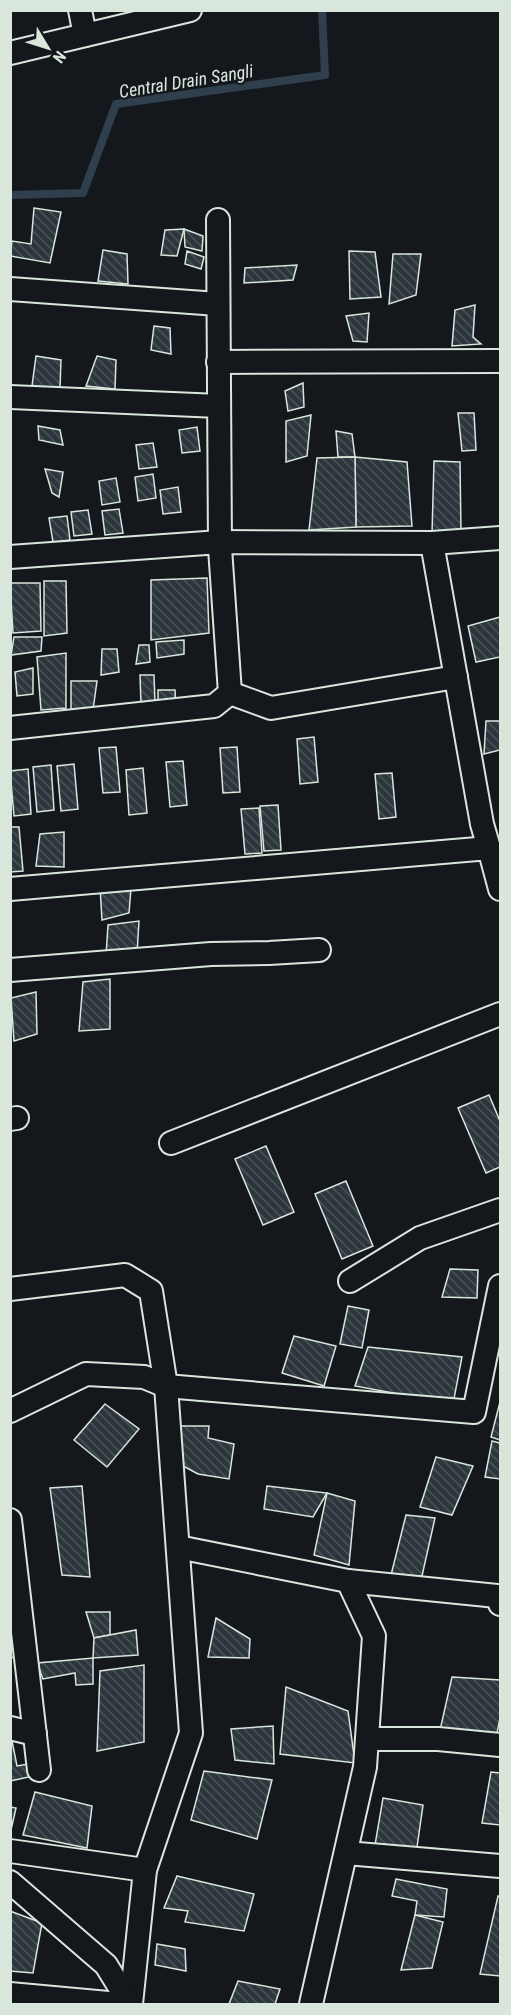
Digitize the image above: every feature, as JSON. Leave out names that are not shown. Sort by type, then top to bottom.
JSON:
[{"type":"street","points":[[80,10],[85,35]]},
{"type":"street","points":[[10,52],[190,10]]},
{"type":"street","points":[[218,220],[220,543],[230,693]]},
{"type":"street","points":[[10,289],[218,304]]},
{"type":"street","points":[[218,362],[501,361]]},
{"type":"street","points":[[10,397],[219,406]]},
{"type":"street","points":[[10,557],[220,543],[432,543],[501,538]]},
{"type":"street","points":[[432,543],[482,824],[501,889]]},
{"type":"street","points":[[230,693],[271,708],[456,677]]},
{"type":"street","points":[[10,728],[214,706],[230,693]]},
{"type":"street","points":[[10,889],[489,848]]},
{"type":"street","points":[[10,970],[211,954],[319,950]]},
{"type":"street","points":[[171,1143],[501,1014]]},
{"type":"street","points":[[350,1281],[420,1238],[501,1210]]},
{"type":"street","points":[[10,1288],[125,1275],[151,1291],[166,1386],[191,1732],[146,1870],[131,2004]]},
{"type":"street","points":[[10,1411],[86,1374],[144,1377],[166,1386],[474,1412],[501,1286]]},
{"type":"street","points":[[10,1520],[14,1588],[39,1770]]},
{"type":"street","points":[[178,1547],[348,1581],[497,1596],[501,1604]]},
{"type":"street","points":[[311,2004],[365,1767],[368,1739],[374,1636],[348,1581]]},
{"type":"street","points":[[10,1728],[35,1734]]},
{"type":"street","points":[[368,1739],[438,1738],[501,1745]]},
{"type":"street","points":[[10,1851],[146,1870]]},
{"type":"street","points":[[346,1853],[501,1866]]},
{"type":"street","points":[[10,1882],[106,1965],[131,2004]]},
{"type":"street","points":[[10,1994],[119,2004]]},
{"type":"building","points":[[34,208],[61,212],[50,263],[10,256],[12,241],[31,244]]},
{"type":"building","points":[[184,229],[177,256],[161,255],[165,230]]},
{"type":"building","points":[[184,229],[203,236],[202,251],[185,247]]},
{"type":"building","points":[[103,250],[127,254],[128,284],[98,281]]},
{"type":"building","points":[[187,251],[204,257],[201,269],[185,264]]},
{"type":"building","points":[[349,251],[375,252],[381,297],[350,299]]},
{"type":"building","points":[[393,254],[421,254],[416,295],[389,304]]},
{"type":"building","points":[[297,265],[293,280],[244,283],[245,268]]},
{"type":"building","points":[[475,305],[473,337],[481,344],[452,346],[455,310]]},
{"type":"building","points":[[369,313],[367,342],[353,341],[346,316]]},
{"type":"building","points":[[154,326],[170,328],[171,354],[151,350]]},
{"type":"building","points":[[36,356],[61,360],[60,388],[32,386]]},
{"type":"building","points":[[97,356],[116,360],[115,389],[86,386]]},
{"type":"building","points":[[303,383],[304,407],[288,411],[285,391]]},
{"type":"building","points":[[458,413],[474,413],[476,450],[462,451]]},
{"type":"building","points":[[311,415],[307,456],[286,462],[286,421]]},
{"type":"building","points":[[38,426],[60,430],[63,445],[39,440]]},
{"type":"building","points":[[197,427],[200,451],[182,453],[179,430]]},
{"type":"building","points":[[336,431],[352,434],[355,457],[338,457]]},
{"type":"building","points":[[153,443],[157,467],[139,469],[136,445]]},
{"type":"building","points":[[355,457],[407,462],[412,526],[356,527]]},
{"type":"building","points":[[355,457],[356,527],[309,530],[317,458]]},
{"type":"building","points":[[434,461],[460,462],[461,532],[432,534]]},
{"type":"building","points":[[45,469],[63,472],[59,497],[52,493]]},
{"type":"building","points":[[153,474],[156,498],[138,501],[135,477]]},
{"type":"building","points":[[116,478],[120,502],[102,505],[99,481]]},
{"type":"building","points":[[178,487],[181,512],[163,514],[160,490]]},
{"type":"building","points":[[119,509],[123,533],[105,535],[102,511]]},
{"type":"building","points":[[88,510],[92,534],[74,536],[71,512]]},
{"type":"building","points":[[67,516],[70,540],[53,542],[49,518]]},
{"type":"building","points":[[207,578],[209,633],[151,640],[151,580]]},
{"type":"building","points":[[44,581],[66,581],[67,633],[44,636]]},
{"type":"building","points":[[10,583],[40,583],[41,631],[13,633]]},
{"type":"building","points":[[500,617],[500,657],[476,662],[468,626]]},
{"type":"building","points":[[14,637],[42,637],[41,651],[11,655]]},
{"type":"building","points":[[184,640],[184,654],[157,658],[156,642]]},
{"type":"building","points":[[139,645],[149,645],[150,662],[136,664]]},
{"type":"building","points":[[102,649],[117,649],[119,672],[101,675]]},
{"type":"building","points":[[66,653],[66,708],[41,710],[37,657]]},
{"type":"building","points":[[33,668],[33,694],[17,696],[15,672]]},
{"type":"building","points":[[140,675],[154,675],[155,703],[141,704]]},
{"type":"building","points":[[71,681],[97,681],[93,710],[71,712]]},
{"type":"building","points":[[158,690],[175,690],[176,710],[158,712]]},
{"type":"building","points":[[486,721],[500,721],[500,750],[484,754]]},
{"type":"building","points":[[314,737],[318,782],[300,784],[297,739]]},
{"type":"building","points":[[116,747],[120,792],[103,793],[99,748]]},
{"type":"building","points":[[237,747],[240,792],[223,793],[220,748]]},
{"type":"building","points":[[183,761],[187,805],[170,807],[166,762]]},
{"type":"building","points":[[74,764],[78,809],[61,811],[57,766]]},
{"type":"building","points":[[51,765],[54,810],[37,812],[33,767]]},
{"type":"building","points":[[143,768],[147,813],[129,815],[126,770]]},
{"type":"building","points":[[28,769],[31,814],[14,816],[10,771]]},
{"type":"building","points":[[392,773],[396,817],[379,819],[375,774]]},
{"type":"building","points":[[278,805],[281,850],[264,851],[260,806]]},
{"type":"building","points":[[259,808],[262,853],[245,854],[241,809]]},
{"type":"building","points":[[10,827],[19,827],[23,871],[10,872]]},
{"type":"building","points":[[64,832],[64,867],[36,866],[40,834]]},
{"type":"building","points":[[100,887],[131,888],[129,913],[102,920]]},
{"type":"building","points":[[139,921],[137,954],[106,956],[108,925]]},
{"type":"building","points":[[110,979],[110,1029],[79,1031],[83,982]]},
{"type":"building","points":[[36,992],[37,1034],[14,1041],[11,998]]},
{"type":"building","points":[[489,1095],[500,1121],[500,1167],[486,1173],[458,1108]]},
{"type":"building","points":[[266,1146],[294,1212],[263,1225],[235,1159]]},
{"type":"building","points":[[346,1181],[373,1246],[342,1259],[315,1194]]},
{"type":"building","points":[[450,1269],[478,1270],[477,1298],[442,1297]]},
{"type":"building","points":[[348,1306],[369,1310],[362,1348],[340,1344]]},
{"type":"building","points":[[294,1336],[336,1346],[324,1386],[282,1373]]},
{"type":"building","points":[[368,1347],[462,1357],[453,1404],[355,1386]]},
{"type":"building","points":[[500,1402],[500,1440],[491,1437]]},
{"type":"building","points":[[105,1404],[139,1429],[107,1467],[74,1440]]},
{"type":"building","points":[[179,1426],[209,1426],[208,1438],[234,1444],[229,1479],[198,1474],[172,1460]]},
{"type":"building","points":[[492,1441],[500,1443],[500,1479],[485,1477]]},
{"type":"building","points":[[436,1457],[473,1466],[452,1515],[420,1507]]},
{"type":"building","points":[[82,1486],[90,1577],[62,1575],[50,1488]]},
{"type":"building","points":[[267,1486],[327,1493],[313,1517],[264,1509]]},
{"type":"building","points":[[327,1493],[355,1501],[349,1565],[314,1555]]},
{"type":"building","points":[[406,1515],[435,1518],[422,1576],[391,1575]]},
{"type":"building","points":[[86,1612],[110,1612],[110,1635],[94,1638]]},
{"type":"building","points":[[10,1613],[18,1656],[10,1658]]},
{"type":"building","points":[[216,1618],[250,1639],[249,1658],[208,1657]]},
{"type":"building","points":[[136,1630],[138,1655],[93,1658],[94,1638]]},
{"type":"building","points":[[93,1658],[93,1684],[76,1685],[75,1673],[43,1679],[37,1663]]},
{"type":"building","points":[[144,1665],[144,1742],[97,1751],[100,1671]]},
{"type":"building","points":[[452,1677],[500,1680],[500,1718],[495,1744],[438,1739]]},
{"type":"building","points":[[286,1687],[348,1711],[355,1763],[280,1754]]},
{"type":"building","points":[[273,1726],[274,1764],[235,1760],[231,1729]]},
{"type":"building","points":[[10,1731],[17,1766],[29,1764],[29,1777],[10,1781]]},
{"type":"building","points":[[204,1771],[272,1780],[257,1839],[191,1820]]},
{"type":"building","points":[[491,1772],[500,1773],[500,1825],[482,1823]]},
{"type":"building","points":[[35,1792],[92,1806],[87,1848],[23,1835]]},
{"type":"building","points":[[383,1798],[423,1805],[417,1847],[375,1845]]},
{"type":"building","points":[[10,1807],[16,1808],[11,1830],[10,1830]]},
{"type":"building","points":[[177,1876],[254,1894],[244,1931],[185,1922],[188,1911],[164,1908]]},
{"type":"building","points":[[396,1879],[447,1889],[444,1917],[415,1915],[417,1901],[392,1896]]},
{"type":"building","points":[[498,1896],[500,1897],[500,1976],[480,1974]]},
{"type":"building","points":[[10,1911],[42,1923],[33,1973],[10,1971]]},
{"type":"building","points":[[415,1915],[443,1922],[432,1968],[401,1970]]},
{"type":"building","points":[[157,1944],[185,1949],[186,1971],[155,1965]]},
{"type":"building","points":[[238,1981],[280,1989],[275,2004],[229,2004]]},
{"type":"waterway","name":"Central Drain Sangli","points":[[10,195],[83,193],[116,104],[325,75],[322,10]]}]
